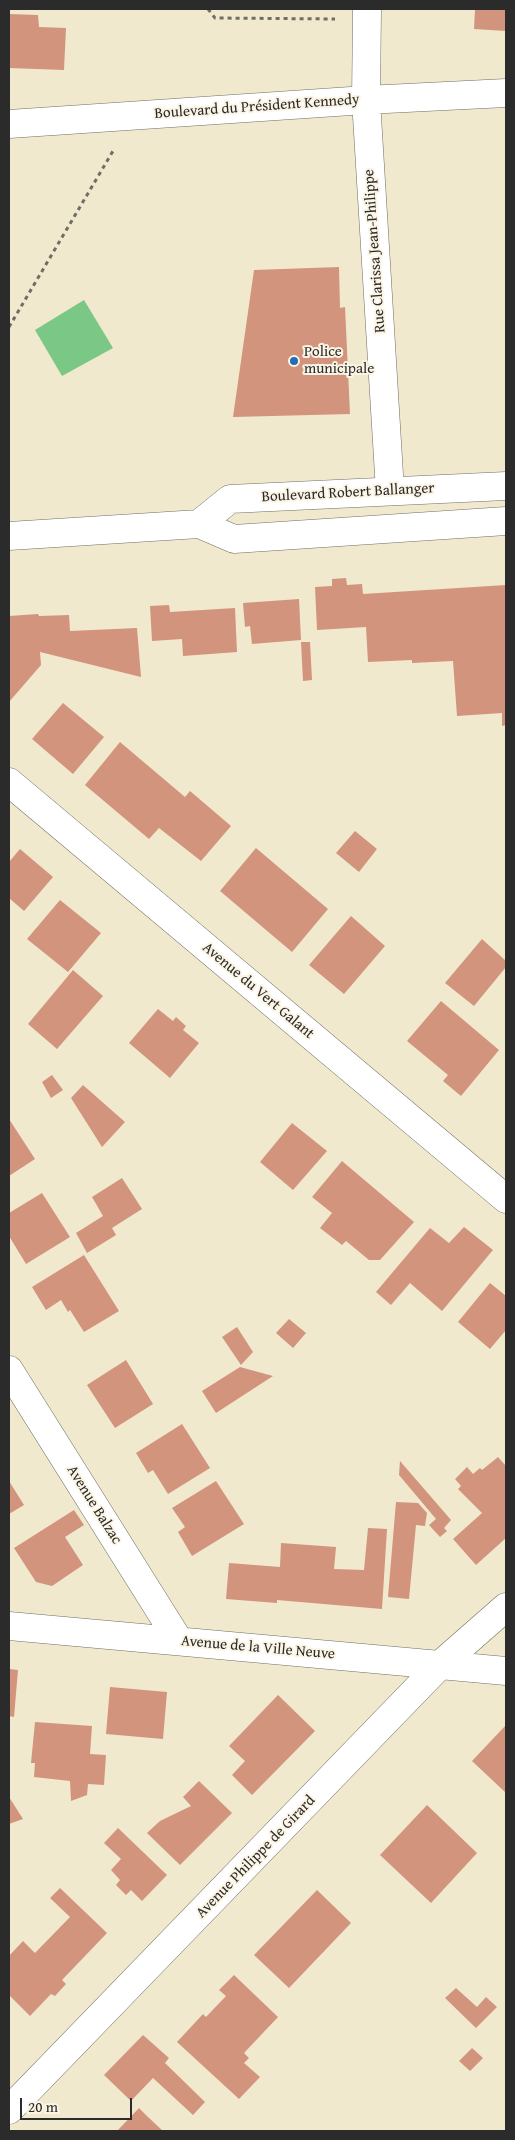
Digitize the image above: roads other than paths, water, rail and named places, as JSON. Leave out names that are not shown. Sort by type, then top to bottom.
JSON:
[{"type":"street","name":"Rue Clarissa Jean-Philippe","points":[[366,14],[366,100],[390,491]]},
{"type":"street","name":"Boulevard du Président Kennedy","points":[[9,124],[506,92]]},
{"type":"street","name":"Boulevard Robert Ballanger","points":[[199,524],[230,499],[506,486]]},
{"type":"street","points":[[9,536],[199,524],[234,539],[506,521]]},
{"type":"street","name":"Avenue du Vert Galant","points":[[9,782],[506,1199]]},
{"type":"street","name":"Avenue Balzac","points":[[9,1370],[179,1641]]},
{"type":"street","name":"Avenue Philippe de Girard","points":[[9,2110],[441,1664],[506,1606]]},
{"type":"street","name":"Avenue de la Ville Neuve","points":[[9,1626],[506,1671]]},
{"type":"place","name":"Police municipale","points":[[294,361]]}]
